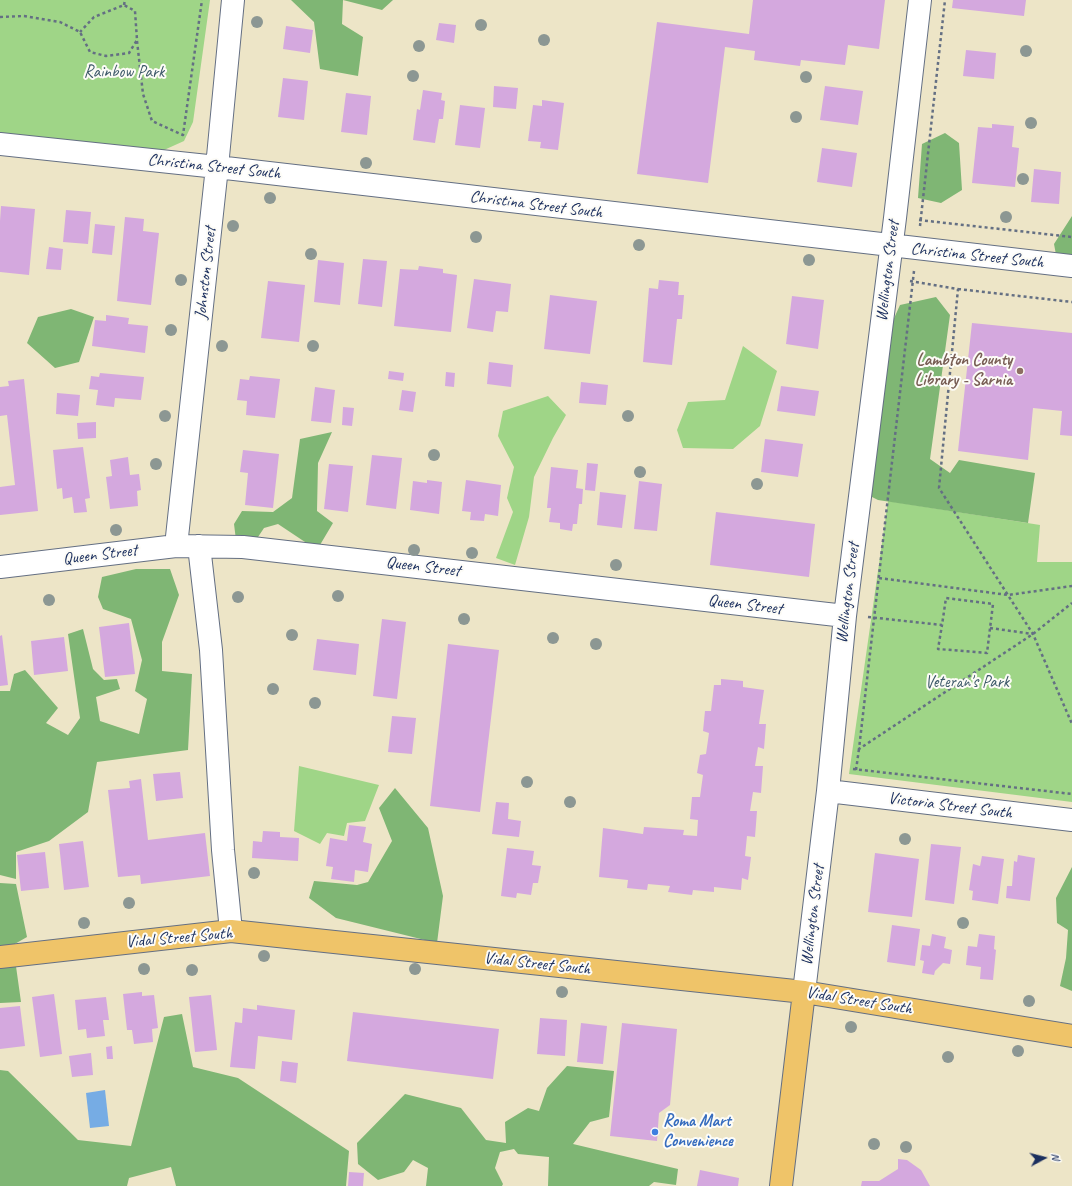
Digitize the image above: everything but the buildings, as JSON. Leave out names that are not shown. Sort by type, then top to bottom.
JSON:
[{"type":"main road","name":"Vidal Street South","points":[[0,957],[231,931],[804,992],[1072,1036]]},
{"type":"main road","name":"Wellington Street","points":[[781,1186],[804,992]]},
{"type":"street","name":"Johnston Street","points":[[176,546],[217,167],[233,0]]},
{"type":"street","name":"Wellington Street","points":[[804,992],[828,792],[845,616],[892,246],[920,0]]},
{"type":"street","name":"Christina Street South","points":[[0,144],[217,167],[1072,266]]},
{"type":"street","name":"Queen Street","points":[[0,567],[176,546],[243,547],[845,616]]},
{"type":"street","points":[[199,546],[211,650],[223,850],[231,931]]},
{"type":"street","name":"Victoria Street South","points":[[828,792],[1072,820]]},
{"type":"path","points":[[124,5],[125,0]]},
{"type":"path","points":[[124,5],[135,11],[143,94],[152,121],[183,135],[202,0]]},
{"type":"path","points":[[946,0],[918,249],[912,281],[859,749],[1033,634],[1072,603]]},
{"type":"path","points":[[80,32],[94,18],[124,5]]},
{"type":"path","points":[[0,17],[24,16],[60,22],[80,32],[90,52],[106,56],[129,53],[137,40]]},
{"type":"path","points":[[895,218],[1072,237]]},
{"type":"path","points":[[887,279],[1072,302]]},
{"type":"path","points":[[958,289],[940,488],[1033,634],[1072,724]]},
{"type":"path","points":[[879,578],[1008,595],[1072,586]]},
{"type":"path","points":[[946,598],[993,604],[987,653],[938,649],[942,625],[946,598]]},
{"type":"path","points":[[845,616],[874,617],[942,625]]},
{"type":"path","points":[[990,628],[1033,634]]},
{"type":"path","points":[[830,767],[1072,794]]},
{"type":"green space","name":"Rainbow Park","points":[[0,0],[210,0],[193,122],[184,141],[164,150],[0,133]]},
{"type":"green space","points":[[291,0],[343,0],[342,24],[363,37],[358,76],[320,69],[314,22]]},
{"type":"green space","points":[[343,0],[393,0],[382,10]]},
{"type":"green space","points":[[945,133],[959,143],[962,190],[941,203],[918,198],[922,144]]},
{"type":"green space","points":[[1072,216],[1072,261],[1057,260],[1054,244]]},
{"type":"green space","points":[[936,297],[950,315],[930,459],[950,473],[959,460],[1035,473],[1028,523],[878,500],[868,495],[891,325],[900,305]]},
{"type":"green space","points":[[71,309],[94,317],[79,362],[55,368],[27,343],[38,317]]},
{"type":"green space","points":[[743,346],[777,371],[760,426],[733,449],[683,448],[677,430],[688,402],[725,400]]},
{"type":"green space","points":[[548,396],[566,415],[534,477],[529,517],[515,565],[496,558],[513,512],[507,498],[514,467],[498,436],[503,411]]},
{"type":"green space","points":[[332,432],[318,463],[317,511],[333,523],[317,550],[278,524],[264,528],[256,540],[236,540],[234,524],[242,511],[273,512],[292,498],[300,439]]},
{"type":"green space","name":"Veteran's Park","points":[[888,501],[1040,525],[1037,562],[1072,562],[1072,802],[849,774]]},
{"type":"green space","points":[[136,569],[170,569],[179,595],[162,642],[162,671],[192,674],[188,750],[97,762],[88,812],[49,841],[16,852],[16,879],[0,875],[0,691],[10,691],[14,674],[25,670],[58,708],[46,723],[68,735],[80,718],[68,634],[83,629],[93,669],[104,680],[117,679],[120,689],[96,697],[100,721],[139,734],[147,699],[135,691],[142,660],[131,619],[103,609],[98,597],[102,577]]},
{"type":"green space","points":[[299,766],[379,785],[365,821],[347,823],[344,836],[327,833],[320,844],[294,831]]},
{"type":"green space","points":[[395,788],[428,828],[443,896],[437,943],[336,918],[309,898],[314,881],[357,885],[368,882],[392,841],[379,808]]},
{"type":"green space","points":[[1072,867],[1072,991],[1060,986],[1066,958],[1068,930],[1057,923],[1056,898]]},
{"type":"green space","points":[[0,883],[16,884],[27,937],[13,945],[21,1002],[0,1003]]},
{"type":"green space","points":[[182,1014],[193,1067],[238,1078],[349,1151],[346,1186],[176,1186],[171,1167],[129,1178],[127,1186],[0,1186],[0,1070],[8,1071],[78,1140],[131,1146],[164,1017]]},
{"type":"green space","points":[[567,1066],[614,1071],[609,1117],[590,1122],[573,1144],[678,1169],[676,1185],[654,1182],[649,1186],[548,1186],[549,1157],[518,1154],[514,1149],[500,1152],[495,1168],[503,1184],[502,1186],[426,1186],[428,1168],[413,1160],[404,1172],[378,1180],[358,1164],[357,1143],[405,1094],[461,1108],[486,1140],[506,1143],[505,1122],[528,1108],[539,1111],[547,1088]]},
{"type":"water","points":[[105,1090],[109,1126],[90,1128],[86,1093]]},
{"type":"place","name":"Lambton County Library - Sarnia","points":[[1020,371]]},
{"type":"place","name":"Roma Mart Convenience","points":[[655,1132]]}]
